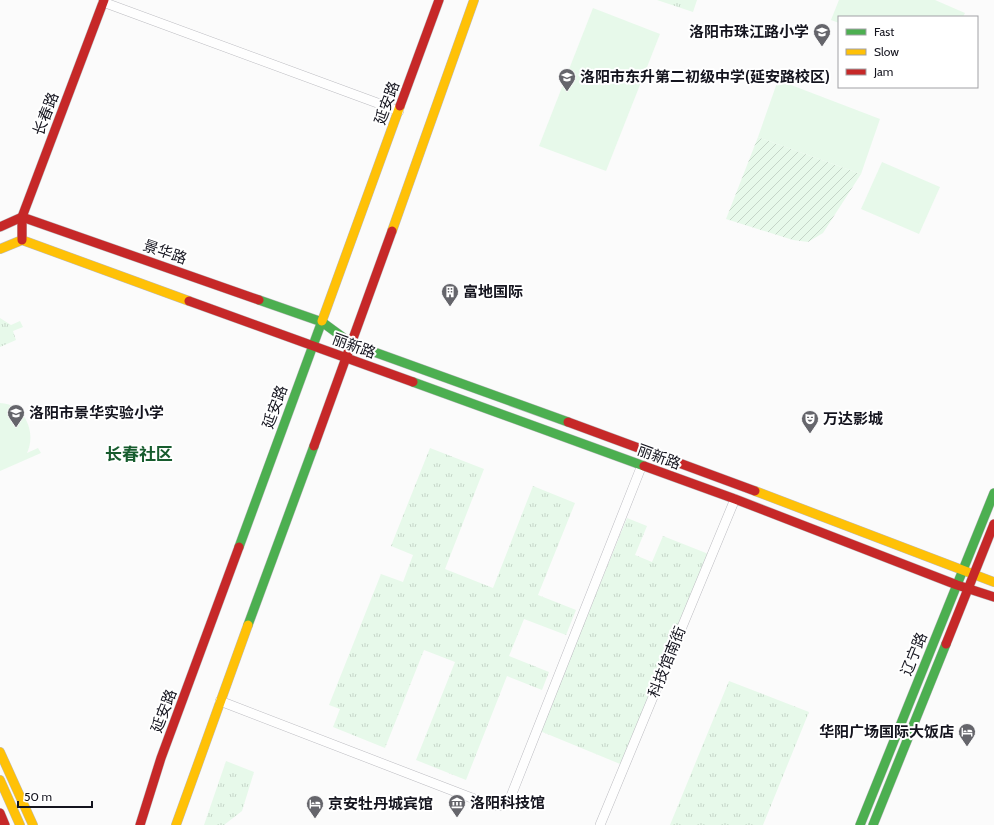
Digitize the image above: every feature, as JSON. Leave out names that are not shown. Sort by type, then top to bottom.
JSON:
[{"type":"main road","name":"延安路","points":[[140,825],[161,758],[439,0]]},
{"type":"main road","points":[[176,825],[220,700],[347,358],[474,0]]},
{"type":"main road","name":"长春路","points":[[22,240],[22,218],[103,1]]},
{"type":"main road","points":[[0,227],[22,218]]},
{"type":"main road","name":"景华路","points":[[22,218],[322,322]]},
{"type":"main road","points":[[0,249],[22,240],[313,346]]},
{"type":"main road","name":"丽新路","points":[[322,322],[352,344],[740,485],[994,582]]},
{"type":"main road","name":"丽新路","points":[[313,346],[734,499],[994,598]]},
{"type":"main road","name":"辽宁路","points":[[860,825],[994,493]]},
{"type":"main road","name":"辽宁路","points":[[873,825],[994,524]]},
{"type":"main road","points":[[0,752],[33,825]]},
{"type":"main road","points":[[0,780],[20,825]]},
{"type":"main road","points":[[0,813],[5,825]]},
{"type":"street","points":[[103,1],[399,112]]},
{"type":"street","points":[[220,700],[490,805],[499,806],[508,801],[642,465]]},
{"type":"street","name":"科技馆南街","points":[[600,825],[734,499]]},
{"type":"green space","points":[[657,0],[697,0],[693,12]]},
{"type":"green space","points":[[839,0],[935,0],[965,13],[964,16],[838,16],[838,23],[831,20]]},
{"type":"green space","points":[[593,8],[660,34],[606,171],[539,146]]},
{"type":"green space","points":[[778,80],[880,119],[861,174],[758,137]]},
{"type":"green space","points":[[758,137],[861,174],[823,233],[808,242],[793,240],[726,219]]},
{"type":"green space","points":[[882,162],[940,187],[919,234],[861,209]]},
{"type":"green space","points":[[0,318],[11,325],[20,321],[23,327],[13,331],[16,340],[0,347]]},
{"type":"green space","points":[[0,403],[16,408],[27,421],[31,437],[27,453],[38,448],[41,453],[0,471]]},
{"type":"green space","points":[[430,448],[484,469],[445,569],[493,588],[533,486],[575,503],[538,595],[576,610],[566,635],[524,619],[509,656],[549,672],[542,690],[507,676],[466,780],[416,760],[455,662],[424,650],[385,748],[333,727],[340,709],[329,705],[381,574],[403,582],[413,555],[391,546]]},
{"type":"green space","points":[[627,518],[647,526],[635,555],[652,562],[663,536],[711,555],[625,766],[540,731]]},
{"type":"green space","points":[[729,681],[809,712],[763,825],[670,825]]},
{"type":"green space","points":[[226,761],[254,772],[242,811],[224,825],[204,825]]},
{"type":"traffic: fast","points":[[259,300],[322,322],[352,344],[568,422]]},
{"type":"traffic: fast","points":[[239,547],[322,321]]},
{"type":"traffic: fast","points":[[413,382],[644,466]]},
{"type":"traffic: fast","points":[[248,625],[314,446]]},
{"type":"traffic: fast","points":[[860,825],[994,493]]},
{"type":"traffic: fast","points":[[873,825],[946,644]]},
{"type":"traffic: slow","points":[[392,231],[474,0]]},
{"type":"traffic: slow","points":[[322,321],[400,106]]},
{"type":"traffic: slow","points":[[0,249],[22,240],[189,301]]},
{"type":"traffic: slow","points":[[755,491],[994,582]]},
{"type":"traffic: slow","points":[[176,825],[248,625]]},
{"type":"traffic: slow","points":[[0,752],[33,825]]},
{"type":"traffic: slow","points":[[0,780],[20,825]]},
{"type":"traffic: jam","points":[[22,240],[22,217],[104,0]]},
{"type":"traffic: jam","points":[[400,106],[439,0]]},
{"type":"traffic: jam","points":[[0,227],[22,217],[259,300]]},
{"type":"traffic: jam","points":[[314,446],[392,231]]},
{"type":"traffic: jam","points":[[189,301],[413,382]]},
{"type":"traffic: jam","points":[[568,422],[755,491]]},
{"type":"traffic: jam","points":[[644,466],[735,499],[957,585],[994,597]]},
{"type":"traffic: jam","points":[[946,644],[994,524]]},
{"type":"traffic: jam","points":[[140,825],[161,758],[239,547]]},
{"type":"traffic: jam","points":[[0,813],[5,825]]},
{"type":"place","name":"洛阳市珠江路小学","points":[[822,47]]},
{"type":"place","name":"洛阳市东升第二初级中学(延安路校区)","points":[[567,92]]},
{"type":"place","name":"富地国际","points":[[450,307]]},
{"type":"place","name":"洛阳市景华实验小学","points":[[16,428]]},
{"type":"place","name":"万达影城","points":[[810,434]]},
{"type":"place","name":"华阳广场国际大饭店","points":[[967,747]]},
{"type":"place","name":"洛阳科技馆","points":[[457,818]]},
{"type":"place","name":"京安牡丹城宾馆","points":[[315,819]]},
{"type":"district","name":"长春社区","points":[[139,454]]}]
